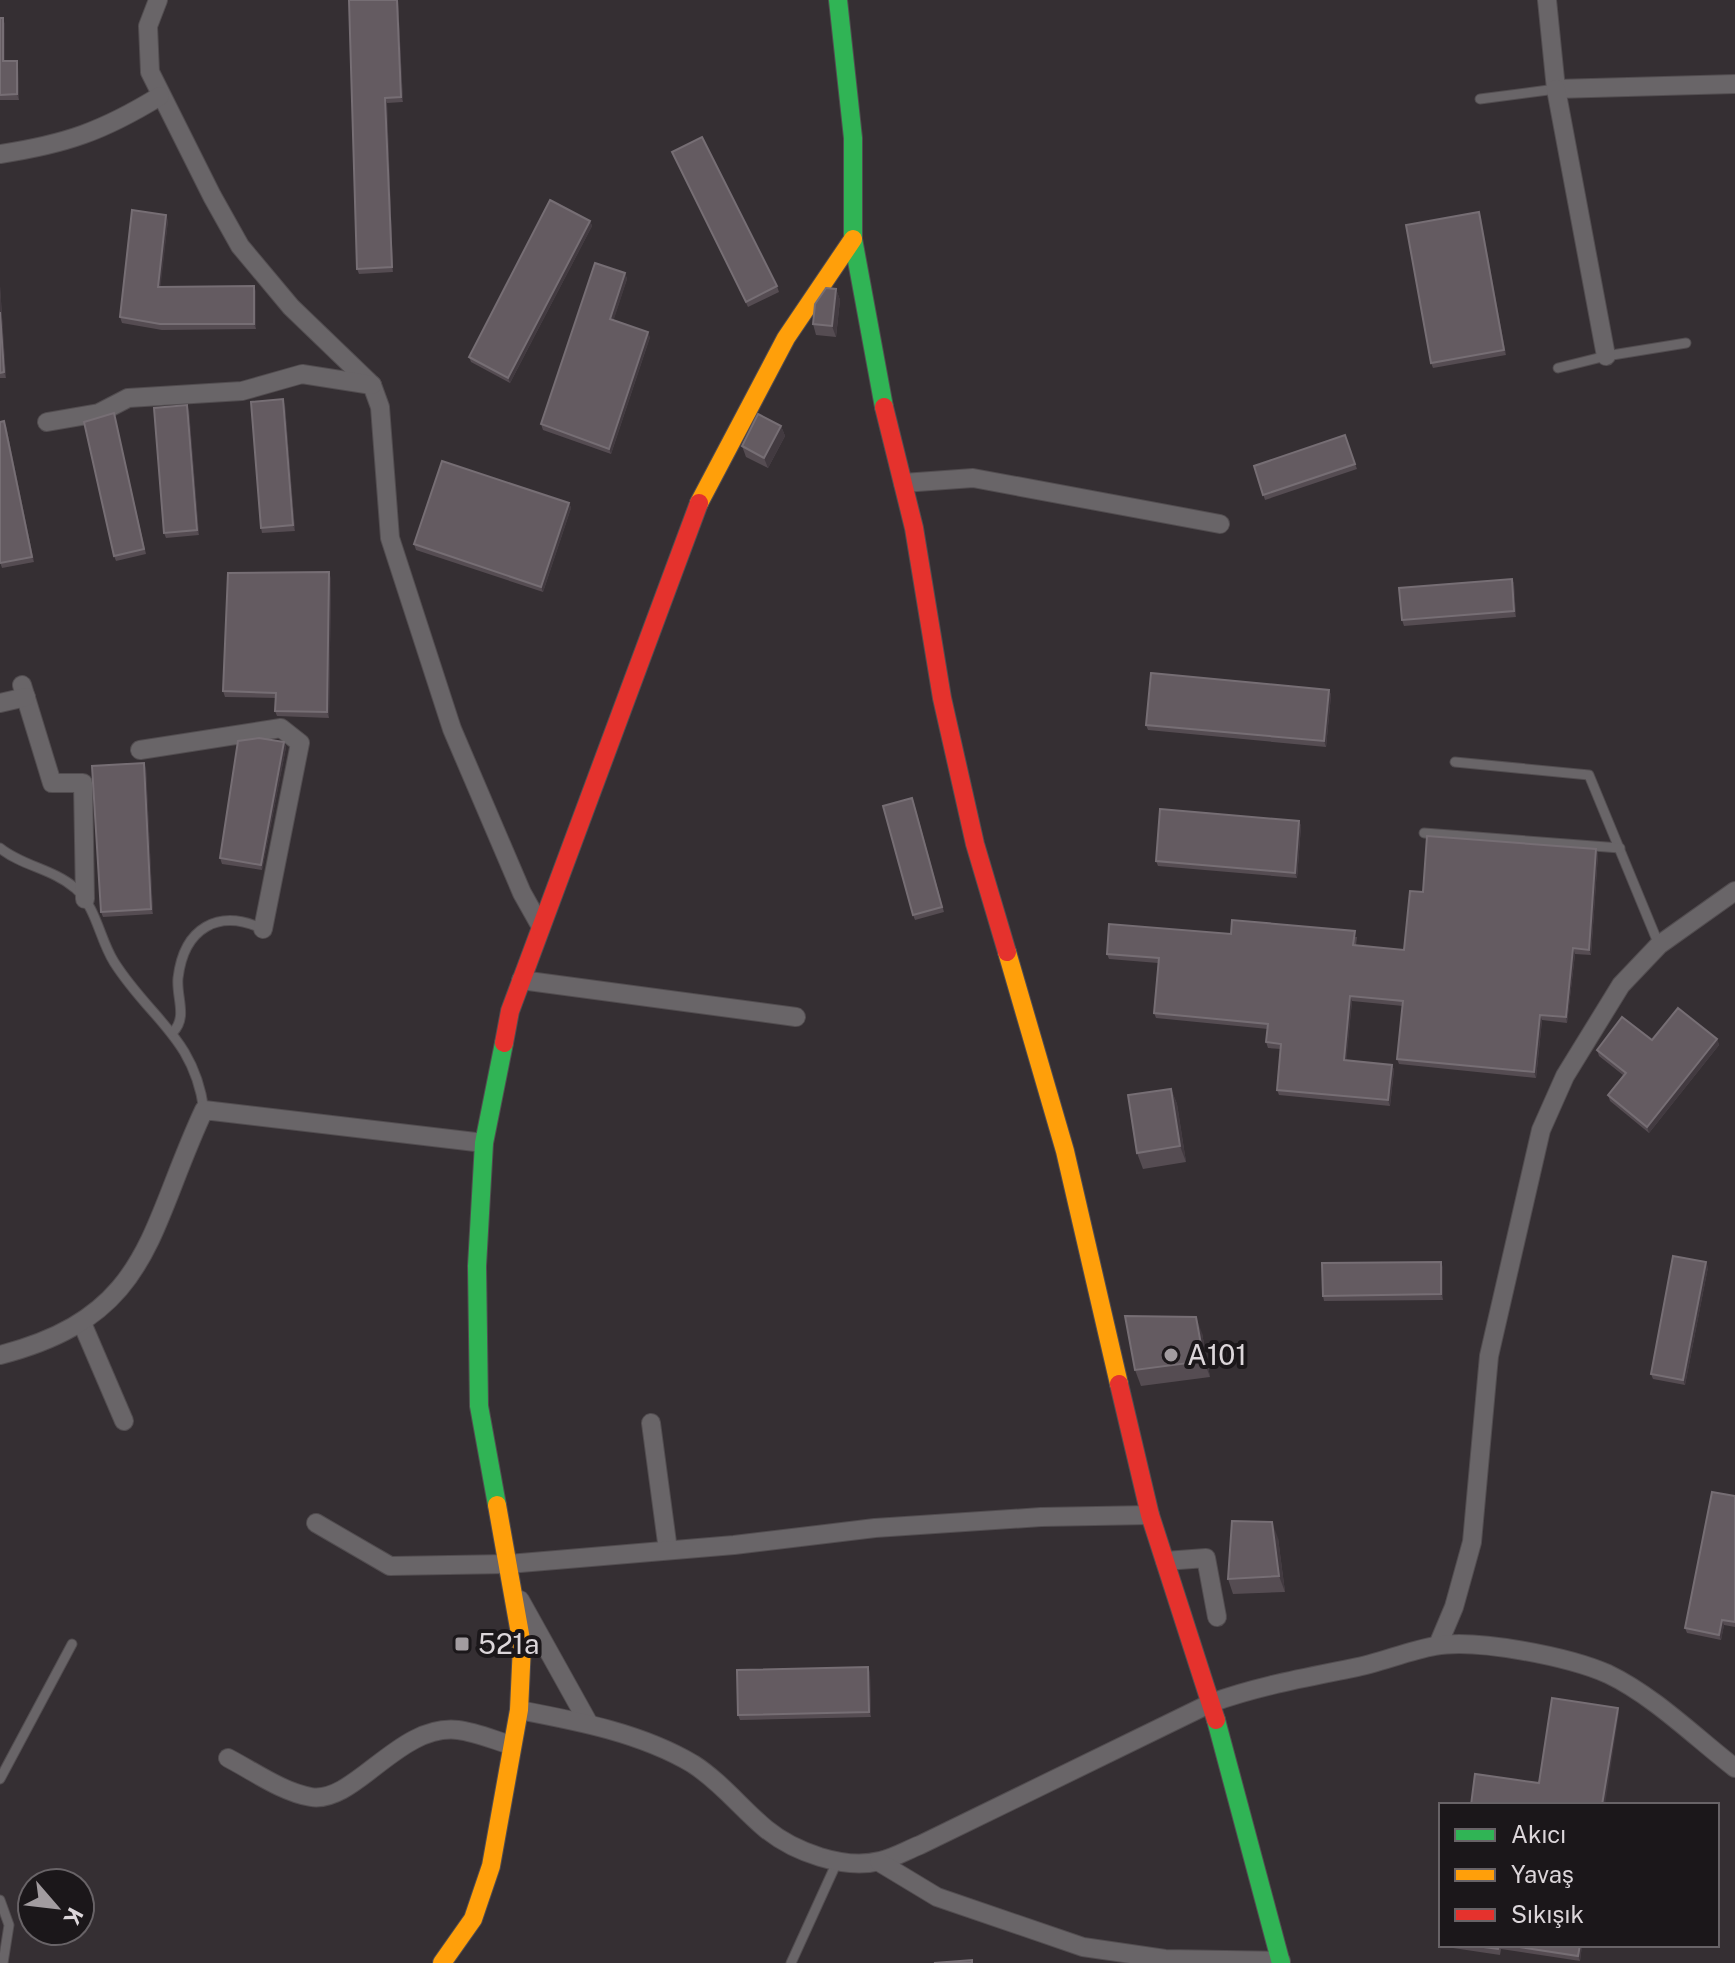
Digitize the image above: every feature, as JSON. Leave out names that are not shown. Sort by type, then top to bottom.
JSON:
[{"type":"street","points":[[158,0],[148,26],[150,72],[240,246],[291,307],[372,385],[380,407],[390,538],[452,729],[522,893],[540,925]]},
{"type":"street","points":[[838,0],[853,138],[853,239],[885,411],[914,528],[942,698],[975,844],[1065,1151],[1150,1515],[1211,1703],[1281,1962],[1165,1959],[1083,1947],[937,1897],[879,1862]]},
{"type":"street","points":[[1547,0],[1556,89],[1606,356]]},
{"type":"street","points":[[1556,89],[1735,84]]},
{"type":"street","points":[[0,154],[58,145],[114,124],[160,96]]},
{"type":"street","points":[[442,1963],[473,1919],[491,1866],[519,1710],[522,1645],[479,1406],[477,1266],[484,1143],[510,1011],[693,516],[731,439],[820,280],[853,239]]},
{"type":"street","points":[[47,422],[99,413],[128,398],[242,391],[302,374],[372,385]]},
{"type":"street","points":[[903,483],[973,478],[1220,524]]},
{"type":"street","points":[[0,703],[24,691],[52,783],[83,783],[85,899]]},
{"type":"street","points":[[140,750],[281,728],[300,743],[263,929]]},
{"type":"street","points":[[1438,1645],[1454,1607],[1472,1542],[1489,1356],[1509,1258],[1541,1130],[1565,1076],[1621,985],[1659,945],[1735,891]]},
{"type":"street","points":[[521,980],[796,1017]]},
{"type":"street","points":[[0,1355],[45,1344],[103,1307],[144,1256],[204,1110],[484,1143]]},
{"type":"street","points":[[82,1323],[124,1421]]},
{"type":"street","points":[[651,1423],[668,1550]]},
{"type":"street","points":[[316,1523],[390,1566],[508,1564],[875,1528],[1041,1517],[1150,1515]]},
{"type":"street","points":[[1165,1561],[1206,1558],[1217,1617]]},
{"type":"street","points":[[512,1588],[589,1724]]},
{"type":"street","points":[[519,1710],[589,1724],[653,1745],[692,1764],[729,1792],[768,1830],[803,1850],[837,1862],[879,1862],[1211,1703],[1255,1687],[1356,1668],[1438,1645],[1501,1648],[1557,1657],[1608,1675],[1647,1699],[1735,1768]]},
{"type":"street","points":[[228,1758],[295,1793],[314,1798],[334,1793],[404,1743],[428,1734],[456,1729],[511,1745]]},
{"type":"lane","points":[[1480,99],[1556,89]]},
{"type":"lane","points":[[1558,368],[1606,356],[1686,343]]},
{"type":"lane","points":[[1455,762],[1589,775],[1659,945]]},
{"type":"lane","points":[[1424,833],[1620,848]]},
{"type":"lane","points":[[0,848],[23,863],[65,880],[85,899],[98,925],[100,939],[115,963],[151,1010],[173,1032],[196,1074],[204,1110]]},
{"type":"lane","points":[[173,1032],[182,1018],[178,989],[181,964],[197,934],[212,922],[231,918],[263,929]]},
{"type":"lane","points":[[0,1779],[72,1644]]},
{"type":"lane","points":[[791,1963],[837,1862]]},
{"type":"lane","points":[[0,1900],[9,1925],[3,1963]]},
{"type":"building","points":[[349,0],[397,0],[401,97],[385,98],[392,267],[357,269]]},
{"type":"building","points":[[0,18],[3,18],[3,61],[17,61],[17,94],[0,95]]},
{"type":"building","points":[[702,137],[777,286],[746,302],[672,152]]},
{"type":"building","points":[[550,200],[590,221],[508,378],[469,357]]},
{"type":"building","points":[[132,210],[166,215],[158,287],[254,286],[254,324],[160,324],[120,317]]},
{"type":"building","points":[[1479,212],[1504,350],[1431,363],[1406,225]]},
{"type":"building","points":[[595,263],[625,273],[610,319],[648,332],[609,449],[541,424]]},
{"type":"building","points":[[826,288],[836,289],[832,326],[813,324],[815,304]]},
{"type":"building","points":[[0,312],[4,372],[0,373]]},
{"type":"building","points":[[283,399],[293,525],[261,528],[251,402]]},
{"type":"building","points":[[187,405],[197,530],[164,533],[154,408]]},
{"type":"building","points":[[114,413],[144,549],[114,556],[84,422]]},
{"type":"building","points":[[758,414],[781,426],[764,458],[742,446]]},
{"type":"building","points":[[4,421],[32,557],[0,563],[0,422]]},
{"type":"building","points":[[1345,435],[1355,464],[1263,495],[1254,466]]},
{"type":"building","points":[[442,461],[569,503],[541,587],[414,544]]},
{"type":"building","points":[[329,572],[327,712],[275,711],[276,693],[223,691],[228,573]]},
{"type":"building","points":[[1512,579],[1514,611],[1402,620],[1399,588]]},
{"type":"building","points":[[1151,673],[1329,690],[1324,741],[1146,725]]},
{"type":"building","points":[[259,738],[284,742],[261,865],[220,858],[238,741]]},
{"type":"building","points":[[144,763],[151,909],[101,912],[92,766]]},
{"type":"building","points":[[912,798],[942,907],[913,915],[883,806]]},
{"type":"building","points":[[1160,809],[1299,821],[1295,873],[1156,861]]},
{"type":"building","points":[[1427,836],[1596,849],[1589,950],[1573,948],[1566,1017],[1540,1015],[1534,1072],[1397,1059],[1403,1001],[1350,996],[1344,1060],[1392,1065],[1388,1100],[1277,1090],[1281,1044],[1266,1042],[1268,1024],[1154,1013],[1159,958],[1107,954],[1109,924],[1231,934],[1232,920],[1355,931],[1353,945],[1404,950],[1410,891],[1423,892]]},
{"type":"building","points":[[1678,1008],[1717,1039],[1647,1127],[1608,1095],[1626,1073],[1597,1050],[1622,1017],[1652,1040]]},
{"type":"building","points":[[1171,1089],[1180,1146],[1137,1153],[1128,1095]]},
{"type":"building","points":[[1673,1256],[1706,1262],[1683,1380],[1651,1374]]},
{"type":"building","points":[[1441,1262],[1441,1294],[1323,1296],[1322,1263]]},
{"type":"building","name":"A101","points":[[1125,1316],[1196,1317],[1204,1361],[1135,1370]]},
{"type":"building","points":[[1712,1492],[1735,1496],[1735,1622],[1722,1620],[1719,1635],[1685,1628]]},
{"type":"building","points":[[1232,1521],[1272,1522],[1279,1576],[1228,1579]]},
{"type":"building","points":[[868,1667],[869,1712],[738,1715],[737,1670]]},
{"type":"building","points":[[1552,1698],[1618,1708],[1602,1803],[1471,1803],[1475,1774],[1539,1783]]},
{"type":"building","points":[[1519,1947],[1580,1947],[1578,1956]]},
{"type":"building","points":[[972,1960],[972,1963],[934,1963]]},
{"type":"traffic: fast","points":[[838,0],[853,138],[853,239],[884,407]]},
{"type":"traffic: fast","points":[[497,1505],[479,1406],[477,1266],[484,1143],[504,1043]]},
{"type":"traffic: fast","points":[[1216,1720],[1281,1963]]},
{"type":"traffic: slow","points":[[699,503],[786,338],[853,239]]},
{"type":"traffic: slow","points":[[1007,952],[1065,1151],[1119,1384]]},
{"type":"traffic: slow","points":[[442,1963],[473,1919],[491,1866],[519,1710],[522,1645],[497,1505]]},
{"type":"traffic: jam","points":[[884,407],[914,528],[942,698],[975,844],[1007,952]]},
{"type":"traffic: jam","points":[[504,1043],[510,1011],[699,503]]},
{"type":"traffic: jam","points":[[1119,1384],[1150,1515],[1216,1720]]},
{"type":"place","name":"A101","points":[[1171,1355]]},
{"type":"place","name":"521a","points":[[462,1644]]}]
